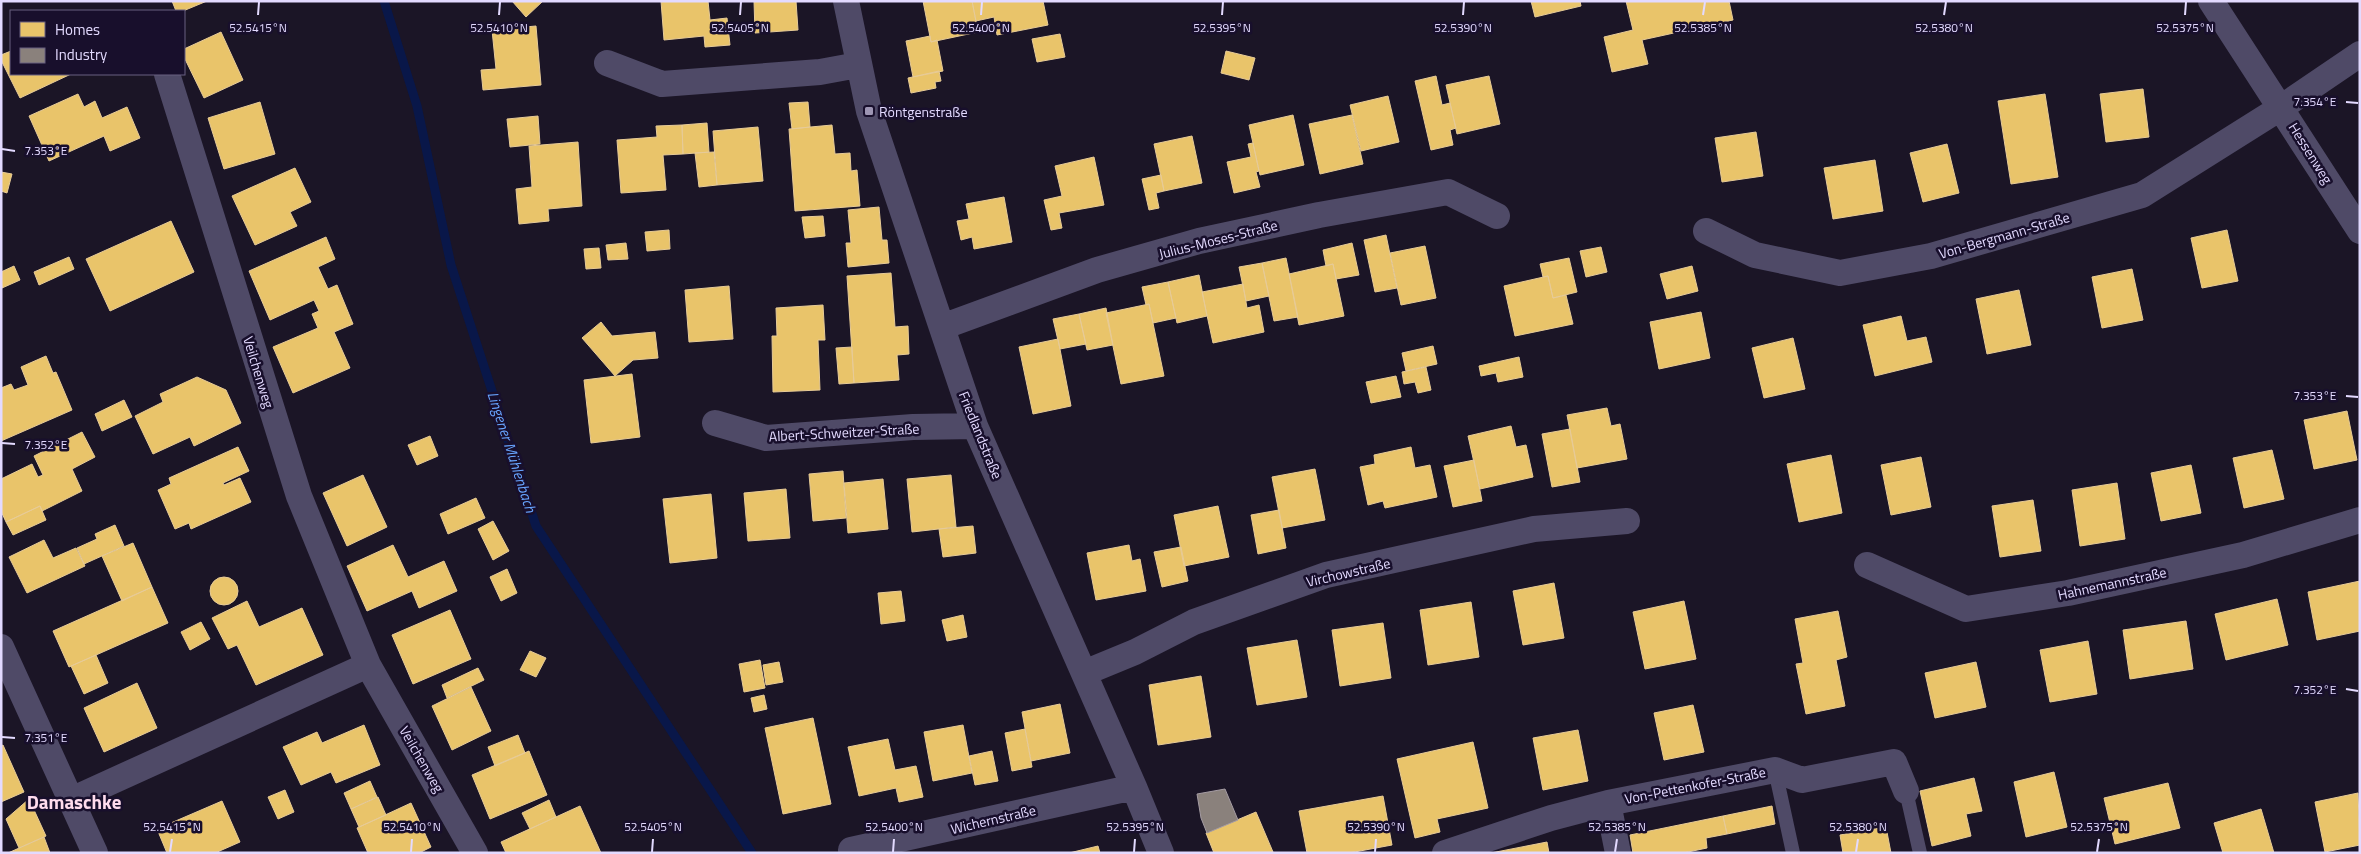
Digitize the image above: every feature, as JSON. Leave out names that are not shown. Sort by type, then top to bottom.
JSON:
[{"type":"street","name":"Friedlandstraße","points":[[846,1],[868,111],[975,426],[1134,787],[1161,853]]},
{"type":"street","name":"Hessenweg","points":[[2211,1],[2360,230]]},
{"type":"street","name":"Von-Bergmann-Straße","points":[[1706,231],[1755,255],[1840,273],[1931,256],[2142,195],[2282,108],[2360,54]]},
{"type":"street","points":[[607,63],[662,84],[810,72],[858,65]]},
{"type":"street","name":"Veilchenweg","points":[[167,75],[299,496],[368,665],[475,853]]},
{"type":"street","name":"Julius-Moses-Straße","points":[[942,327],[1096,270],[1199,241],[1319,215],[1448,192],[1497,216]]},
{"type":"street","name":"Albert-Schweitzer-Straße","points":[[715,423],[766,438],[913,427],[975,426]]},
{"type":"street","name":"Hahnemannstraße","points":[[1867,565],[1966,609],[2068,593],[2242,555],[2360,520]]},
{"type":"street","name":"Virchowstraße","points":[[1084,673],[1135,652],[1194,622],[1326,575],[1534,528],[1627,521]]},
{"type":"street","points":[[1,647],[95,853]]},
{"type":"street","points":[[71,800],[368,665]]},
{"type":"street","name":"Von-Pettenkofer-Straße","points":[[1445,853],[1551,818],[1608,803],[1775,770],[1802,780],[1894,762],[1906,791]]},
{"type":"street","name":"Wichernstraße","points":[[851,850],[1134,787]]},
{"type":"street","name":"Von-Pettenkofer-Straße","points":[[1608,803],[1618,853]]},
{"type":"lane","points":[[1775,770],[1793,853]]},
{"type":"lane","name":"Von-Pettenkofer-Straße","points":[[1906,791],[1920,853]]},
{"type":"building: Homes","points":[[172,1],[207,1],[185,10],[176,10]]},
{"type":"building: Homes","points":[[512,1],[543,1],[526,17]]},
{"type":"building: Homes","points":[[661,1],[708,1],[710,20],[727,18],[730,45],[705,47],[704,36],[664,40]]},
{"type":"building: Homes","points":[[754,1],[796,1],[798,30],[755,33]]},
{"type":"building: Homes","points":[[923,1],[972,1],[978,32],[931,42]]},
{"type":"building: Homes","points":[[972,1],[1043,1],[1048,25],[997,35],[994,17],[976,21]]},
{"type":"building: Homes","points":[[1531,1],[1580,1],[1581,6],[1535,17]]},
{"type":"building: Homes","points":[[1626,1],[1729,1],[1733,20],[1642,40],[1648,64],[1612,72],[1604,37],[1633,30]]},
{"type":"building: Homes","points":[[536,26],[541,85],[483,90],[481,70],[496,69],[492,30]]},
{"type":"building: Homes","points":[[221,32],[243,80],[204,98],[185,59],[185,49]]},
{"type":"building: Homes","points":[[1060,34],[1065,57],[1037,62],[1032,39]]},
{"type":"building: Homes","points":[[930,36],[931,42],[937,40],[943,71],[913,77],[906,41]]},
{"type":"building: Homes","points":[[10,51],[10,75],[69,75],[20,98],[1,60],[1,55]]},
{"type":"building: Homes","points":[[1226,51],[1255,58],[1249,80],[1221,73]]},
{"type":"building: Homes","points":[[939,71],[941,81],[935,82],[936,88],[911,93],[908,78]]},
{"type":"building: Homes","points":[[1436,76],[1442,105],[1450,103],[1456,128],[1450,130],[1453,145],[1431,150],[1415,81]]},
{"type":"building: Homes","points":[[1489,76],[1500,124],[1457,134],[1446,85]]},
{"type":"building: Homes","points":[[2143,89],[2149,137],[2106,142],[2100,94]]},
{"type":"building: Homes","points":[[78,94],[84,107],[95,101],[102,118],[127,107],[140,138],[110,151],[104,136],[49,161],[29,116]]},
{"type":"building: Homes","points":[[2045,94],[2058,177],[2011,184],[1998,101]]},
{"type":"building: Homes","points":[[1388,96],[1399,142],[1361,151],[1350,105]]},
{"type":"building: Homes","points":[[260,102],[275,154],[224,169],[208,118]]},
{"type":"building: Homes","points":[[808,102],[810,127],[792,129],[789,103]]},
{"type":"building: Homes","points":[[1293,115],[1304,165],[1260,175],[1249,125]]},
{"type":"building: Homes","points":[[1352,115],[1363,164],[1320,174],[1309,124]]},
{"type":"building: Homes","points":[[538,116],[540,144],[510,147],[507,119]]},
{"type":"building: Homes","points":[[707,123],[709,152],[683,154],[682,125]]},
{"type":"building: Homes","points":[[682,125],[683,154],[663,155],[666,190],[621,193],[617,140],[657,137],[656,126]]},
{"type":"building: Homes","points":[[832,125],[835,154],[850,153],[851,171],[857,170],[860,206],[795,211],[789,129]]},
{"type":"building: Homes","points":[[758,127],[763,181],[717,185],[713,131]]},
{"type":"building: Homes","points":[[1756,132],[1763,176],[1722,182],[1715,138]]},
{"type":"building: Homes","points":[[1192,136],[1202,183],[1164,191],[1154,144]]},
{"type":"building: Homes","points":[[578,142],[582,206],[548,209],[549,221],[519,224],[516,189],[532,187],[529,146]]},
{"type":"building: Homes","points":[[1253,143],[1259,171],[1256,172],[1260,187],[1234,193],[1227,162],[1251,157],[1248,144]]},
{"type":"building: Homes","points":[[1947,144],[1959,193],[1923,202],[1910,153]]},
{"type":"building: Homes","points":[[714,152],[717,185],[699,187],[695,153]]},
{"type":"building: Homes","points":[[1094,157],[1104,205],[1059,213],[1062,228],[1051,230],[1044,200],[1062,196],[1055,166]]},
{"type":"building: Homes","points":[[1875,160],[1883,211],[1833,219],[1824,168]]},
{"type":"building: Homes","points":[[295,168],[311,202],[290,212],[297,226],[255,245],[232,196]]},
{"type":"building: Homes","points":[[1,172],[12,174],[7,193],[1,191]]},
{"type":"building: Homes","points":[[1161,175],[1164,191],[1156,193],[1159,208],[1149,210],[1142,179]]},
{"type":"building: Homes","points":[[1004,197],[1012,242],[974,249],[972,237],[961,240],[957,221],[969,219],[966,204]]},
{"type":"building: Homes","points":[[879,207],[882,240],[887,240],[889,263],[848,267],[846,243],[851,243],[848,210]]},
{"type":"building: Homes","points":[[823,216],[825,236],[805,238],[802,217]]},
{"type":"building: Homes","points":[[171,221],[194,272],[110,311],[86,259]]},
{"type":"building: Homes","points":[[669,230],[670,249],[647,251],[645,232]]},
{"type":"building: Homes","points":[[2227,230],[2238,281],[2202,288],[2191,238]]},
{"type":"building: Homes","points":[[1386,235],[1397,288],[1375,292],[1364,240]]},
{"type":"building: Homes","points":[[326,237],[335,259],[318,267],[328,289],[337,285],[353,324],[334,332],[350,368],[293,393],[273,347],[318,328],[312,314],[319,311],[314,300],[270,320],[249,271]]},
{"type":"building: Homes","points":[[626,243],[628,259],[608,260],[606,245]]},
{"type":"building: Homes","points":[[1352,243],[1359,275],[1336,279],[1333,264],[1326,266],[1323,250]]},
{"type":"building: Homes","points":[[1425,246],[1436,298],[1401,305],[1390,253]]},
{"type":"building: Homes","points":[[1601,247],[1607,272],[1586,277],[1580,251]]},
{"type":"building: Homes","points":[[599,248],[601,268],[586,269],[584,249]]},
{"type":"building: Homes","points":[[69,257],[74,269],[39,285],[34,272]]},
{"type":"building: Homes","points":[[1286,258],[1298,317],[1274,321],[1262,263]]},
{"type":"building: Homes","points":[[1569,258],[1577,292],[1553,298],[1548,276],[1543,277],[1540,264]]},
{"type":"building: Homes","points":[[1262,263],[1269,296],[1246,301],[1239,267]]},
{"type":"building: Homes","points":[[1333,264],[1344,316],[1299,325],[1289,274]]},
{"type":"building: Homes","points":[[14,266],[20,280],[2,288],[1,272]]},
{"type":"building: Homes","points":[[1692,266],[1698,291],[1667,299],[1660,274]]},
{"type":"building: Homes","points":[[2132,269],[2143,320],[2102,328],[2092,277]]},
{"type":"building: Homes","points":[[891,273],[895,327],[908,326],[909,354],[897,355],[899,380],[854,383],[847,276]]},
{"type":"building: Homes","points":[[1199,275],[1207,316],[1177,323],[1168,282]]},
{"type":"building: Homes","points":[[1548,276],[1553,298],[1566,295],[1573,324],[1515,336],[1504,286]]},
{"type":"building: Homes","points":[[1168,282],[1176,318],[1153,323],[1149,304],[1146,305],[1142,287]]},
{"type":"building: Homes","points":[[1243,284],[1247,308],[1259,305],[1264,332],[1213,343],[1202,292]]},
{"type":"building: Homes","points":[[729,286],[733,339],[689,342],[685,290]]},
{"type":"building: Homes","points":[[2019,290],[2031,345],[1987,354],[1976,299]]},
{"type":"building: Homes","points":[[1149,304],[1164,376],[1121,384],[1106,313]]},
{"type":"building: Homes","points":[[823,305],[825,340],[818,340],[820,390],[773,392],[772,336],[777,336],[776,308]]},
{"type":"building: Homes","points":[[1106,308],[1113,345],[1087,350],[1079,314]]},
{"type":"building: Homes","points":[[1701,312],[1710,358],[1659,369],[1650,322]]},
{"type":"building: Homes","points":[[1079,314],[1086,344],[1060,349],[1053,319]]},
{"type":"building: Homes","points":[[1901,316],[1907,341],[1926,337],[1932,362],[1875,376],[1863,325]]},
{"type":"building: Homes","points":[[601,322],[612,336],[655,332],[658,358],[633,360],[615,376],[582,338]]},
{"type":"building: Homes","points":[[1793,338],[1805,389],[1764,398],[1752,348]]},
{"type":"building: Homes","points":[[1058,339],[1071,406],[1033,414],[1019,347]]},
{"type":"building: Homes","points":[[1433,346],[1437,364],[1406,371],[1402,353]]},
{"type":"building: Homes","points":[[852,347],[854,383],[839,384],[836,348]]},
{"type":"building: Homes","points":[[46,356],[53,373],[56,372],[72,410],[1,441],[1,388],[11,384],[14,390],[28,385],[21,367]]},
{"type":"building: Homes","points":[[1519,357],[1523,377],[1498,382],[1496,373],[1481,376],[1479,366]]},
{"type":"building: Homes","points":[[1426,367],[1431,390],[1418,393],[1415,382],[1404,384],[1402,372]]},
{"type":"building: Homes","points":[[632,374],[640,437],[591,443],[584,380]]},
{"type":"building: Homes","points":[[1396,376],[1401,397],[1371,403],[1366,382]]},
{"type":"building: Homes","points":[[197,377],[226,390],[241,423],[194,446],[190,437],[153,454],[135,416],[163,402],[160,394]]},
{"type":"building: Homes","points":[[124,400],[132,417],[102,431],[95,414]]},
{"type":"building: Homes","points":[[1607,408],[1611,426],[1620,424],[1627,459],[1577,468],[1567,415]]},
{"type":"building: Homes","points":[[2347,411],[2357,460],[2314,469],[2304,420]]},
{"type":"building: Homes","points":[[1511,426],[1516,447],[1526,445],[1533,477],[1480,489],[1468,436]]},
{"type":"building: Homes","points":[[1570,429],[1580,482],[1552,487],[1542,434]]},
{"type":"building: Homes","points":[[82,432],[95,457],[72,469],[82,491],[42,511],[40,506],[6,522],[1,511],[1,479],[32,464],[38,477],[43,475],[34,456]]},
{"type":"building: Homes","points":[[430,436],[438,456],[417,465],[408,445]]},
{"type":"building: Homes","points":[[238,447],[249,471],[223,483],[224,485],[240,478],[251,502],[191,529],[189,523],[175,529],[158,490],[171,484],[169,478]]},
{"type":"building: Homes","points":[[1411,447],[1415,468],[1430,465],[1437,497],[1385,508],[1383,501],[1368,505],[1360,467],[1375,464],[1374,455]]},
{"type":"building: Homes","points":[[2272,450],[2284,499],[2244,508],[2233,458]]},
{"type":"building: Homes","points":[[1831,455],[1842,513],[1799,522],[1787,464]]},
{"type":"building: Homes","points":[[1921,457],[1931,507],[1891,515],[1881,465]]},
{"type":"building: Homes","points":[[1474,460],[1482,501],[1453,507],[1444,466]]},
{"type":"building: Homes","points":[[2191,465],[2201,513],[2161,521],[2151,473]]},
{"type":"building: Homes","points":[[1315,469],[1325,520],[1282,528],[1272,477]]},
{"type":"building: Homes","points":[[843,471],[846,518],[813,521],[809,474]]},
{"type":"building: Homes","points":[[363,475],[387,527],[347,546],[323,493]]},
{"type":"building: Homes","points":[[951,475],[956,527],[912,532],[907,479]]},
{"type":"building: Homes","points":[[883,479],[888,529],[848,533],[844,483]]},
{"type":"building: Homes","points":[[2117,483],[2125,539],[2080,546],[2072,490]]},
{"type":"building: Homes","points":[[786,489],[790,538],[748,541],[744,493]]},
{"type":"building: Homes","points":[[711,494],[717,558],[670,563],[663,499]]},
{"type":"building: Homes","points":[[476,498],[485,518],[448,534],[440,514]]},
{"type":"building: Homes","points":[[2033,500],[2041,551],[2000,557],[1992,506]]},
{"type":"building: Homes","points":[[40,506],[46,520],[13,535],[6,522]]},
{"type":"building: Homes","points":[[1218,506],[1229,557],[1184,566],[1174,515]]},
{"type":"building: Homes","points":[[1279,510],[1286,548],[1258,554],[1251,515]]},
{"type":"building: Homes","points":[[493,521],[509,551],[493,560],[478,529]]},
{"type":"building: Homes","points":[[115,525],[124,546],[84,564],[77,548],[97,539],[95,534]]},
{"type":"building: Homes","points":[[973,526],[976,553],[943,557],[939,529]]},
{"type":"building: Homes","points":[[44,540],[53,558],[76,548],[85,566],[27,593],[9,557]]},
{"type":"building: Homes","points":[[133,543],[152,587],[122,601],[102,556]]},
{"type":"building: Homes","points":[[393,545],[408,577],[444,561],[457,591],[419,608],[412,591],[367,611],[347,566]]},
{"type":"building: Homes","points":[[1129,545],[1132,561],[1140,559],[1146,591],[1096,600],[1087,553]]},
{"type":"building: Homes","points":[[1181,547],[1188,581],[1162,587],[1154,552]]},
{"type":"building: Homes","points":[[507,569],[517,593],[501,601],[490,577]]},
{"type":"building: Homes","points":[[224,577],[234,581],[238,591],[234,601],[224,605],[214,601],[210,591],[214,581]]},
{"type":"building: Homes","points":[[2360,581],[2360,631],[2317,640],[2308,592]]},
{"type":"building: Homes","points":[[1554,583],[1564,638],[1523,645],[1513,591]]},
{"type":"building: Homes","points":[[152,587],[168,623],[69,667],[53,631]]},
{"type":"building: Homes","points":[[901,591],[905,621],[881,624],[878,593]]},
{"type":"building: Homes","points":[[2277,599],[2288,645],[2226,660],[2215,614]]},
{"type":"building: Homes","points":[[247,601],[259,627],[302,608],[323,655],[256,685],[237,645],[228,649],[212,618]]},
{"type":"building: Homes","points":[[1684,601],[1696,659],[1645,669],[1633,612]]},
{"type":"building: Homes","points":[[1471,602],[1479,657],[1428,665],[1420,610]]},
{"type":"building: Homes","points":[[450,610],[471,659],[413,684],[392,635]]},
{"type":"building: Homes","points":[[1838,611],[1847,657],[1836,660],[1845,706],[1806,714],[1796,664],[1803,663],[1795,619]]},
{"type":"building: Homes","points":[[963,615],[967,637],[947,641],[942,620]]},
{"type":"building: Homes","points":[[2186,621],[2193,669],[2130,679],[2123,630]]},
{"type":"building: Homes","points":[[201,622],[210,639],[190,650],[181,632]]},
{"type":"building: Homes","points":[[1383,623],[1391,678],[1340,686],[1332,630]]},
{"type":"building: Homes","points":[[1297,640],[1307,697],[1257,705],[1247,648]]},
{"type":"building: Homes","points":[[2088,641],[2097,694],[2050,702],[2040,650]]},
{"type":"building: Homes","points":[[530,651],[546,658],[536,677],[520,670]]},
{"type":"building: Homes","points":[[96,655],[108,683],[84,694],[71,666]]},
{"type":"building: Homes","points":[[760,660],[765,688],[744,692],[739,664]]},
{"type":"building: Homes","points":[[779,662],[783,682],[766,685],[763,665]]},
{"type":"building: Homes","points":[[1976,662],[1986,707],[1935,718],[1925,673]]},
{"type":"building: Homes","points":[[478,668],[484,680],[447,698],[442,685]]},
{"type":"building: Homes","points":[[1201,676],[1211,737],[1158,745],[1149,685]]},
{"type":"building: Homes","points":[[137,683],[157,728],[104,752],[84,708]]},
{"type":"building: Homes","points":[[471,687],[491,731],[452,750],[432,706]]},
{"type":"building: Homes","points":[[764,695],[767,709],[754,712],[751,698]]},
{"type":"building: Homes","points":[[1060,704],[1070,753],[1031,761],[1022,712]]},
{"type":"building: Homes","points":[[1693,705],[1704,752],[1664,760],[1654,713]]},
{"type":"building: Homes","points":[[813,718],[831,804],[783,814],[765,728]]},
{"type":"building: Homes","points":[[364,725],[380,765],[336,783],[331,772],[301,785],[283,747],[317,732],[322,743]]},
{"type":"building: Homes","points":[[963,725],[972,773],[933,781],[924,732]]},
{"type":"building: Homes","points":[[1025,729],[1032,767],[1012,771],[1005,733]]},
{"type":"building: Homes","points":[[1578,730],[1588,781],[1543,790],[1533,738]]},
{"type":"building: Homes","points":[[518,735],[525,753],[495,766],[488,747]]},
{"type":"building: Homes","points":[[888,739],[895,770],[916,766],[923,797],[899,802],[896,788],[859,796],[848,747]]},
{"type":"building: Homes","points":[[1473,742],[1488,808],[1437,819],[1440,832],[1415,838],[1397,759]]},
{"type":"building: Homes","points":[[3,745],[24,792],[1,802],[1,746]]},
{"type":"building: Homes","points":[[529,751],[547,795],[490,819],[472,775]]},
{"type":"building: Homes","points":[[992,751],[998,781],[975,785],[969,756]]},
{"type":"building: Homes","points":[[2054,772],[2067,827],[2026,837],[2014,782]]},
{"type":"building: Homes","points":[[1974,778],[1982,811],[1966,814],[1971,836],[1932,846],[1920,791]]},
{"type":"building: Homes","points":[[370,781],[377,797],[351,809],[344,793]]},
{"type":"building: Homes","points":[[2168,783],[2180,828],[2115,844],[2104,798]]},
{"type":"building: Homes","points":[[285,790],[294,812],[278,819],[268,797]]},
{"type":"building: Homes","points":[[2358,793],[2360,845],[2325,852],[2315,802]]},
{"type":"building: Homes","points":[[1383,796],[1392,845],[1349,853],[1307,853],[1299,811]]},
{"type":"building: Homes","points":[[378,797],[386,815],[359,827],[351,809]]},
{"type":"building: Homes","points":[[29,799],[46,836],[19,848],[6,819]]},
{"type":"building: Homes","points":[[549,800],[556,817],[530,829],[522,813]]},
{"type":"building: Homes","points":[[222,801],[240,842],[215,853],[167,853],[157,829]]},
{"type":"building: Homes","points":[[411,803],[431,847],[419,853],[368,853],[357,828]]},
{"type":"building: Homes","points":[[580,806],[601,853],[506,853],[501,842]]},
{"type":"building: Homes","points":[[1772,806],[1775,824],[1727,834],[1723,816]]},
{"type":"building: Homes","points":[[2261,809],[2274,853],[2223,853],[2214,823]]},
{"type":"building: Homes","points":[[1256,812],[1273,852],[1214,853],[1206,833]]},
{"type":"building: Homes","points":[[1723,816],[1727,834],[1706,838],[1707,848],[1683,853],[1633,853],[1630,835]]},
{"type":"building: Homes","points":[[1886,827],[1891,853],[1843,853],[1840,835]]},
{"type":"building: Homes","points":[[44,837],[50,853],[8,853]]},
{"type":"building: Homes","points":[[1547,842],[1549,853],[1491,853]]},
{"type":"building: Homes","points":[[1098,846],[1100,853],[1069,853]]},
{"type":"building: Industry","points":[[1225,789],[1238,820],[1207,833],[1201,818],[1197,794]]},
{"type":"waterway","name":"Lingener Mühlenbach","points":[[384,1],[417,106],[451,265],[536,526],[752,853]]},
{"type":"place","name":"Röntgenstraße","points":[[869,111]]},
{"type":"district","name":"Damaschke","points":[[74,801]]}]
